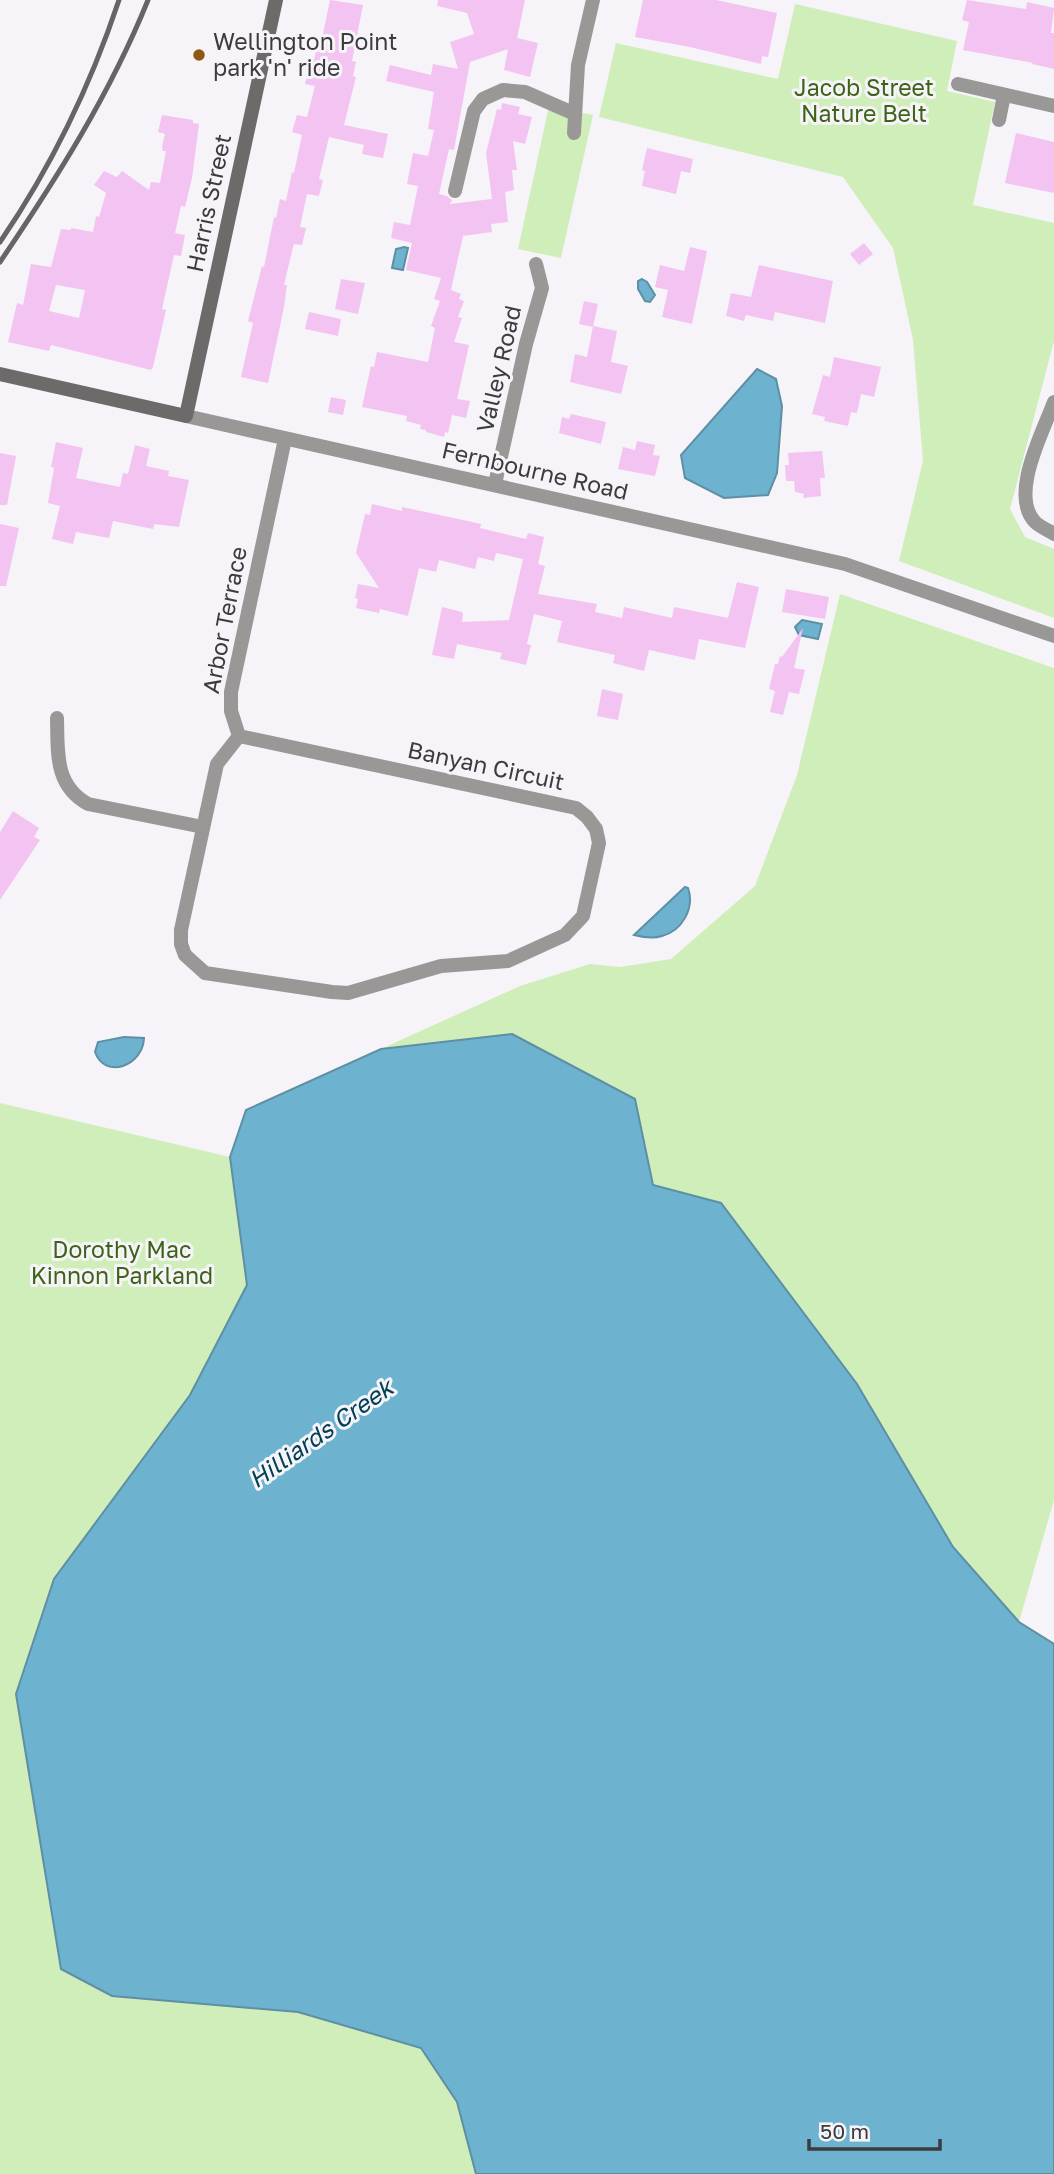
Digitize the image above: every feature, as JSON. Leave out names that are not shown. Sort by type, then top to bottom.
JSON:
[{"type":"street","name":"Harris Street","points":[[186,416],[276,0]]},
{"type":"street","points":[[574,133],[578,65],[593,0]]},
{"type":"street","points":[[958,84],[1054,106]]},
{"type":"street","points":[[455,191],[474,111],[483,99],[503,90],[525,92],[575,114]]},
{"type":"street","points":[[999,120],[1004,95]]},
{"type":"street","name":"Valley Road","points":[[495,484],[526,344],[542,288],[536,264]]},
{"type":"street","name":"Fernbourne Road","points":[[0,374],[845,564],[1054,636]]},
{"type":"street","points":[[1054,402],[1026,479],[1026,506],[1035,522],[1054,534]]},
{"type":"street","name":"Arbor Terrace","points":[[239,736],[231,711],[231,692],[285,439]]},
{"type":"street","points":[[57,718],[58,762],[65,782],[75,797],[88,804],[203,827],[217,764],[239,736]]},
{"type":"street","name":"Banyan Circuit","points":[[203,827],[180,937],[185,955],[205,972],[348,993],[441,966],[508,961],[565,935],[583,916],[599,843],[596,829],[576,808],[239,736]]},
{"type":"green space","name":"Jacob Street Nature Belt","points":[[795,4],[957,41],[947,91],[995,102],[973,205],[1054,223],[1054,341],[1010,509],[1025,537],[1054,549],[1054,618],[899,561],[923,461],[913,340],[893,248],[843,177],[599,117],[616,43],[778,79]]},
{"type":"green space","points":[[549,106],[593,115],[561,258],[518,249]]},
{"type":"green space","name":"Dorothy Mac Kinnon Parkland","points":[[840,594],[1054,668],[1054,1500],[1019,1622],[1054,1643],[1054,2174],[0,2174],[0,1103],[230,1157],[246,1110],[520,986],[590,964],[620,967],[671,959],[755,886],[797,775]]},
{"type":"water","points":[[408,248],[403,270],[392,268],[396,249]]},
{"type":"water","points":[[642,279],[655,295],[650,302],[645,301],[638,289],[638,281]]},
{"type":"water","points":[[757,369],[776,379],[782,406],[777,473],[768,495],[724,498],[685,478],[681,455]]},
{"type":"water","points":[[802,620],[822,624],[818,639],[799,635],[795,627]]},
{"type":"water","points":[[685,887],[688,888],[690,903],[681,924],[659,937],[634,935]]},
{"type":"water","name":"Hilliards Creek","points":[[512,1034],[635,1099],[653,1185],[721,1203],[857,1384],[953,1547],[1019,1622],[1054,1644],[1054,2174],[476,2174],[457,2102],[421,2048],[298,2012],[112,1996],[61,1969],[16,1694],[54,1579],[190,1395],[247,1285],[230,1157],[246,1110],[381,1049]]},
{"type":"water","points":[[124,1037],[144,1038],[142,1048],[131,1062],[115,1067],[100,1061],[95,1052],[98,1042]]},
{"type":"building","points":[[330,0],[363,5],[352,61],[356,62],[353,76],[356,77],[344,125],[388,134],[383,158],[362,154],[364,145],[329,137],[319,179],[323,180],[319,196],[307,194],[300,227],[306,228],[302,245],[294,244],[292,251],[284,285],[287,285],[284,307],[268,383],[241,377],[253,323],[248,321],[262,266],[264,267],[274,217],[276,218],[280,199],[286,201],[292,172],[294,173],[302,135],[292,132],[297,115],[307,117],[315,86],[305,84],[311,59],[314,60],[317,47],[320,48]]},
{"type":"building","points":[[438,0],[525,0],[517,38],[538,43],[530,77],[504,70],[508,49],[470,62],[454,150],[449,149],[439,194],[452,200],[450,204],[492,199],[486,153],[497,109],[501,110],[502,103],[520,107],[518,114],[532,117],[525,144],[513,141],[517,170],[512,170],[514,190],[505,192],[508,222],[491,224],[492,232],[463,236],[451,290],[461,294],[459,299],[464,301],[454,342],[469,345],[457,399],[470,401],[466,418],[452,415],[448,433],[445,432],[444,437],[420,429],[421,425],[406,421],[407,416],[362,407],[371,366],[374,367],[377,352],[428,362],[435,328],[431,326],[440,301],[434,299],[441,278],[406,270],[412,243],[391,238],[394,222],[410,225],[418,186],[407,184],[413,153],[428,156],[434,130],[428,129],[434,92],[386,81],[390,65],[431,75],[433,64],[458,69],[450,42],[474,34],[467,13],[437,6]]},
{"type":"building","points":[[643,0],[716,0],[777,13],[768,57],[762,56],[761,64],[635,37]]},
{"type":"building","points":[[967,0],[1026,9],[1027,2],[1054,8],[1051,33],[1054,33],[1054,69],[963,50],[969,22],[962,20]]},
{"type":"building","points":[[162,115],[193,120],[193,123],[199,124],[192,178],[185,207],[181,206],[175,233],[185,235],[181,256],[174,255],[162,309],[166,310],[151,370],[51,345],[49,351],[8,342],[17,303],[23,305],[31,264],[51,267],[61,229],[93,232],[96,216],[99,217],[106,193],[94,185],[104,171],[117,177],[122,171],[149,190],[151,182],[160,183],[166,151],[163,151],[162,146],[165,134],[158,132]],"holes":[[[56,285],[85,290],[79,318],[49,311]]]},
{"type":"building","points":[[1016,133],[1054,142],[1054,193],[1005,183]]},
{"type":"building","points":[[647,148],[693,159],[690,173],[681,171],[676,194],[642,186]]},
{"type":"building","points":[[864,243],[873,254],[859,265],[850,254]]},
{"type":"building","points":[[690,247],[707,251],[692,324],[662,317],[668,290],[655,287],[660,265],[684,271]]},
{"type":"building","points":[[759,265],[833,281],[825,323],[775,312],[773,321],[746,315],[744,321],[726,316],[731,293],[751,297]]},
{"type":"building","points":[[341,279],[365,283],[358,314],[335,309]]},
{"type":"building","points":[[584,301],[598,304],[593,327],[579,324]]},
{"type":"building","points":[[309,312],[341,319],[338,336],[305,329]]},
{"type":"building","points":[[593,326],[617,331],[611,362],[628,366],[621,394],[570,382],[575,354],[587,357]]},
{"type":"building","points":[[834,357],[881,367],[874,397],[861,394],[857,413],[851,412],[848,426],[824,421],[825,417],[812,414],[823,375],[830,377]]},
{"type":"building","points":[[331,397],[346,400],[343,415],[328,412]]},
{"type":"building","points":[[571,414],[606,422],[601,444],[559,433],[562,417],[569,419]]},
{"type":"building","points":[[637,441],[655,445],[653,455],[660,456],[655,476],[618,469],[623,447],[635,450]]},
{"type":"building","points":[[56,442],[83,448],[76,478],[120,487],[123,473],[128,474],[135,445],[150,449],[146,466],[169,471],[168,476],[189,480],[179,527],[154,524],[153,529],[113,521],[109,538],[76,532],[73,544],[52,539],[60,506],[48,503]]},
{"type":"building","points":[[822,451],[825,478],[820,478],[821,496],[803,498],[804,494],[795,492],[794,481],[786,481],[785,465],[789,465],[788,453]]},
{"type":"building","points":[[0,453],[16,456],[7,505],[0,505]]},
{"type":"building","points":[[372,504],[402,511],[402,507],[481,524],[480,528],[526,539],[528,533],[544,537],[538,564],[545,566],[538,594],[597,604],[595,612],[622,618],[624,607],[672,618],[674,607],[728,618],[737,582],[759,587],[745,648],[699,639],[695,660],[649,650],[644,671],[613,663],[615,655],[557,642],[562,621],[534,614],[527,644],[531,645],[526,665],[500,659],[502,653],[457,644],[454,659],[432,655],[442,607],[462,612],[462,622],[509,620],[523,559],[496,553],[494,561],[478,557],[475,569],[439,560],[436,572],[419,568],[408,616],[380,609],[379,613],[356,608],[358,584],[379,588],[356,553],[365,514],[370,515]]},
{"type":"building","points":[[0,524],[19,528],[6,586],[0,586]]},
{"type":"building","points":[[786,589],[829,597],[825,619],[782,612]]},
{"type":"building","points":[[803,628],[794,668],[805,670],[799,694],[789,692],[783,715],[770,712],[775,691],[769,689],[775,664],[778,664],[780,656],[782,657]]},
{"type":"building","points":[[602,689],[623,694],[618,720],[597,716]]},
{"type":"building","points":[[13,811],[39,828],[34,837],[40,840],[0,900],[0,832]]},
{"type":"railway","points":[[0,242],[36,185],[68,125],[96,63],[119,0]]},
{"type":"railway","points":[[0,262],[42,199],[100,102],[148,0]]},
{"type":"place","name":"Wellington Point park 'n' ride","points":[[199,55]]}]
